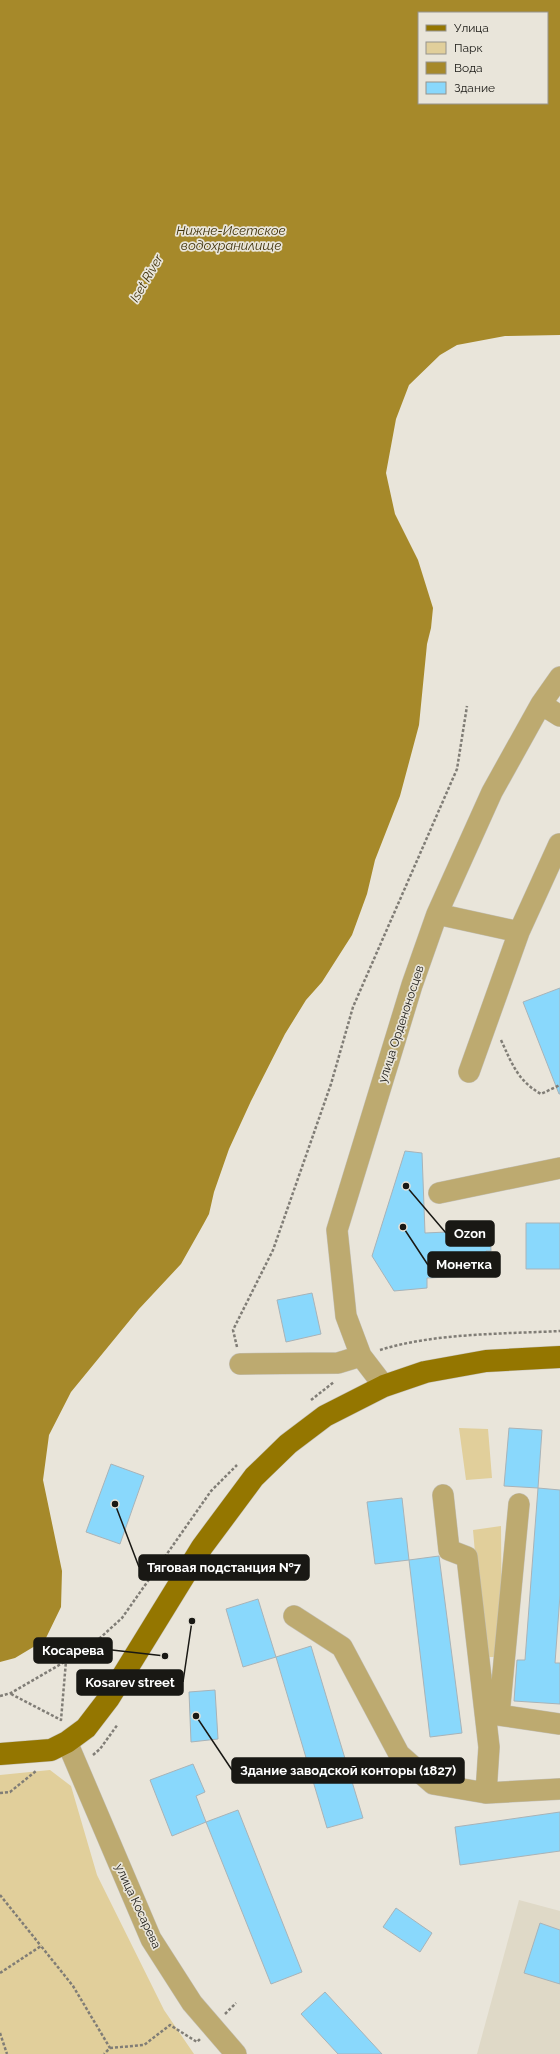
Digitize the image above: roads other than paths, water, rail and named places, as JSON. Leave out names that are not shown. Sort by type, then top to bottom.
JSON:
[{"type":"main road","points":[[0,1754],[51,1750],[68,1742],[86,1728],[109,1698],[202,1547],[254,1477],[288,1444],[324,1416],[384,1386],[425,1372],[486,1361],[560,1357]]},
{"type":"street","name":"улица Орденоносцев","points":[[384,1386],[361,1356],[346,1316],[337,1230],[412,985],[437,914],[492,792],[541,704],[560,677]]},
{"type":"street","points":[[541,704],[560,716]]},
{"type":"street","points":[[469,1072],[519,932],[559,844]]},
{"type":"street","points":[[437,914],[519,932]]},
{"type":"street","points":[[439,1193],[560,1168]]},
{"type":"street","points":[[240,1364],[338,1363],[361,1356]]},
{"type":"street","points":[[443,1495],[449,1550],[467,1558],[489,1747],[486,1793]]},
{"type":"street","points":[[489,1747],[499,1715],[519,1504]]},
{"type":"street","points":[[294,1616],[342,1648],[399,1754],[433,1784],[486,1793],[560,1789]]},
{"type":"street","points":[[499,1715],[560,1724]]},
{"type":"street","name":"улица Косарева","points":[[68,1742],[151,1940],[192,2003],[236,2054]]},
{"type":"water","name":"Нижне-Исетское водохранилище","points":[[0,0],[560,0],[560,335],[505,336],[457,345],[440,355],[409,385],[396,419],[386,473],[395,514],[418,560],[433,608],[431,628],[427,644],[419,725],[400,796],[375,860],[367,894],[352,935],[322,982],[306,1000],[285,1034],[251,1101],[229,1149],[214,1192],[209,1214],[203,1225],[181,1264],[139,1309],[71,1392],[49,1435],[43,1480],[62,1571],[61,1607],[45,1640],[15,1658],[0,1662]]},
{"type":"place","name":"Ozon","points":[[406,1186]]},
{"type":"place","name":"Монетка","points":[[403,1227]]},
{"type":"place","name":"Тяговая подстанция №7","points":[[115,1504]]},
{"type":"place","name":"Kosarev street","points":[[192,1621]]},
{"type":"place","name":"Косарева","points":[[165,1656]]},
{"type":"place","name":"Здание заводской конторы (1827)","points":[[196,1716]]},
{"type":"water label","name":"Iset River","points":[[146,278]]}]
